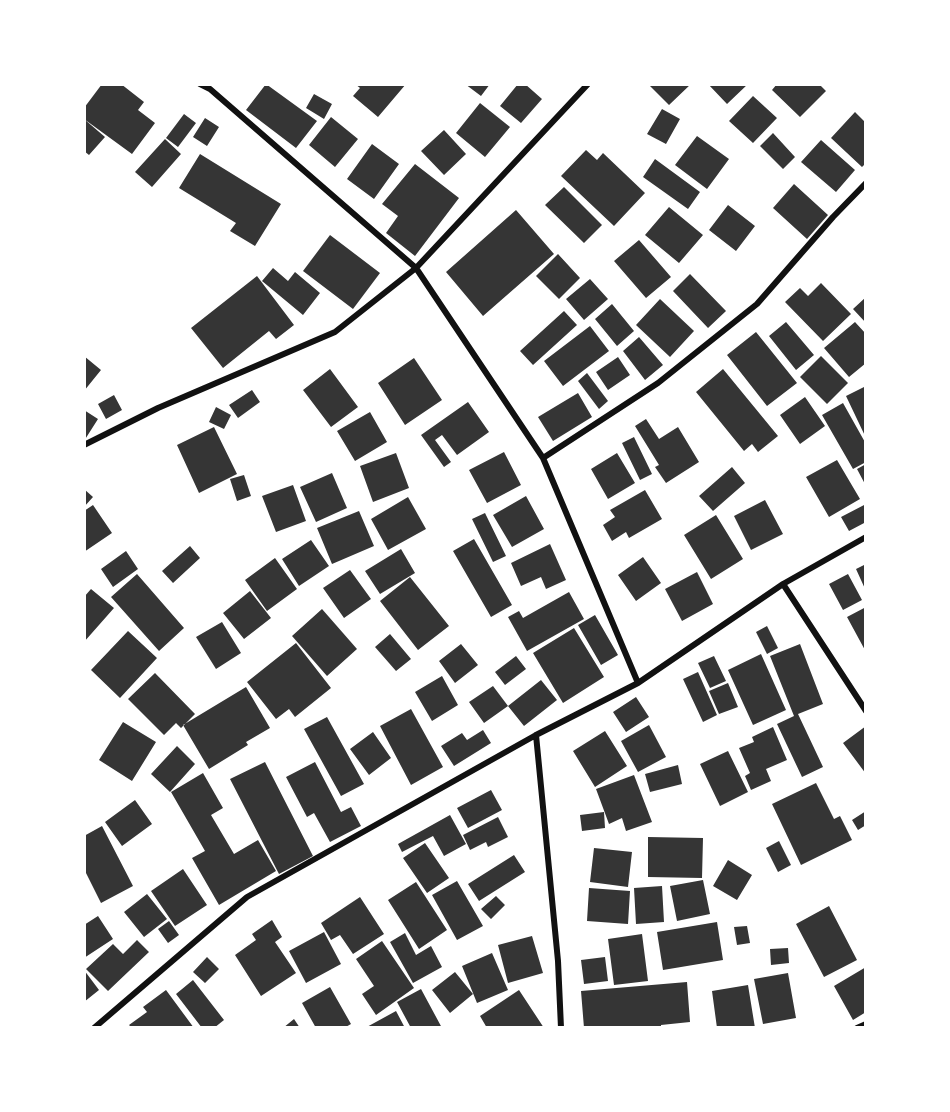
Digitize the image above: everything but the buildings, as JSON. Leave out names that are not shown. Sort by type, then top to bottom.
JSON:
[{"type":"street","points":[[200,84],[210,89],[269,139],[416,268],[543,458],[638,682]]},
{"type":"street","points":[[84,445],[158,408],[335,332],[416,268],[588,84]]},
{"type":"street","points":[[543,458],[658,383],[757,304],[866,183]]},
{"type":"street","points":[[94,1028],[247,897],[536,735],[638,682],[783,584],[866,537]]},
{"type":"street","points":[[783,584],[866,711]]},
{"type":"street","points":[[536,735],[558,961],[561,1028]]},
{"type":"street","points":[[857,1028],[866,1024]]}]
